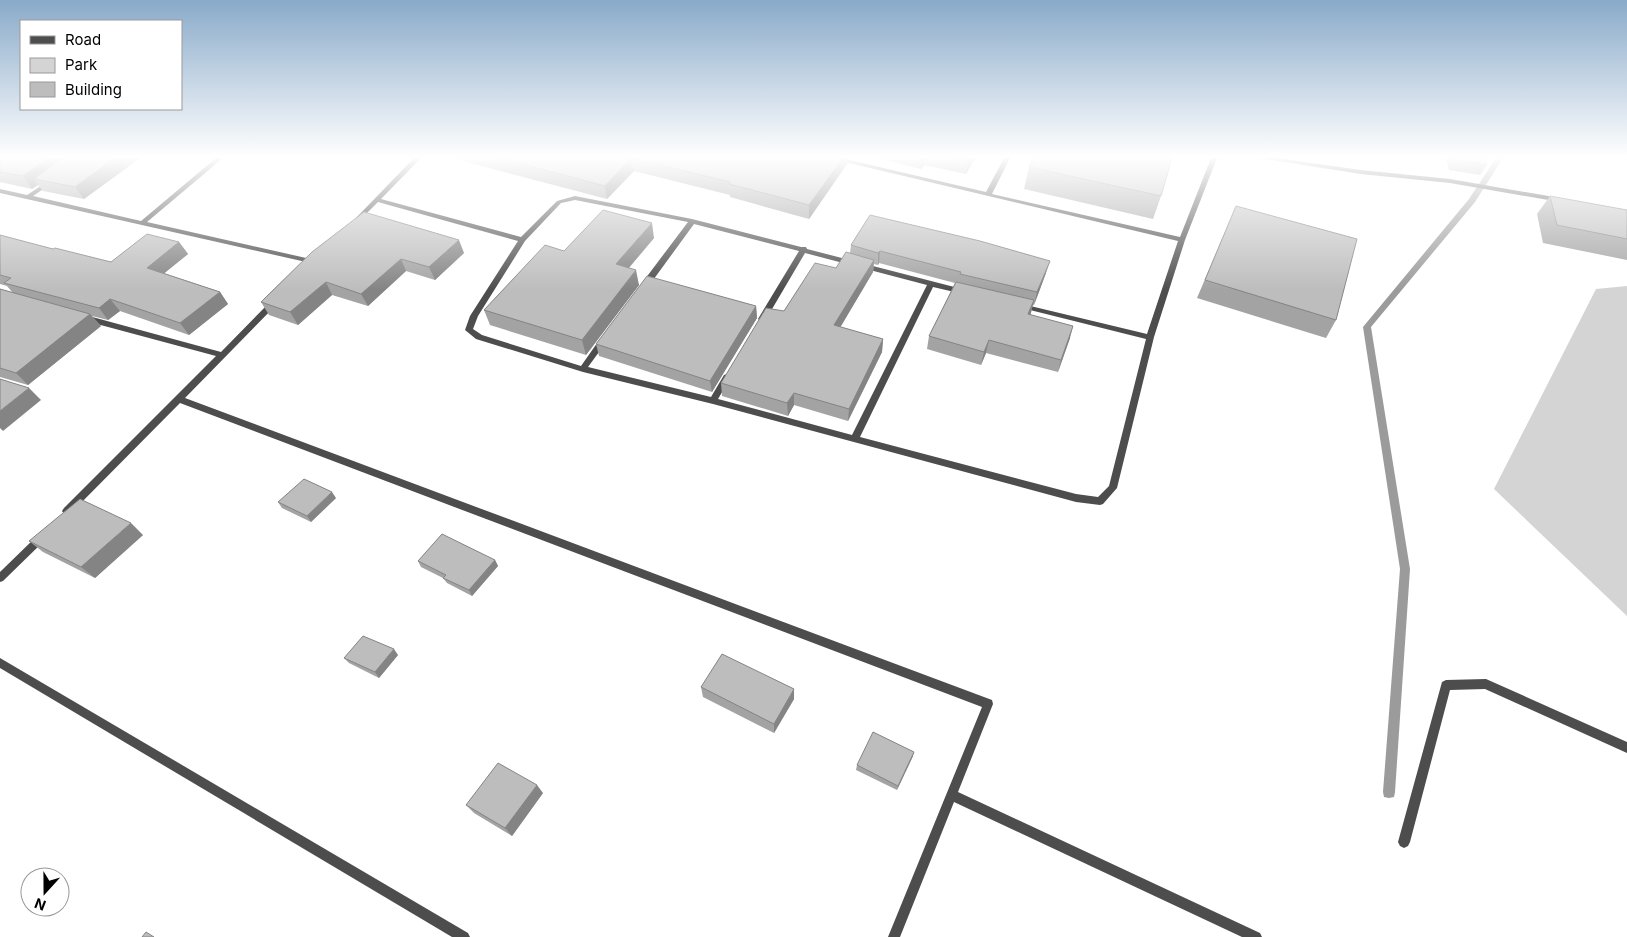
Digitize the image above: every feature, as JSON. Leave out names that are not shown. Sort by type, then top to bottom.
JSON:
[{"type":"street","points":[[46,202],[315,262]]},
{"type":"street","points":[[142,222],[167,202]]},
{"type":"street","points":[[349,228],[375,202]]},
{"type":"street","points":[[383,202],[522,240]]},
{"type":"street","points":[[560,202],[522,240],[474,316],[469,330],[479,337],[583,368],[855,438],[1076,498],[1100,502],[1113,488],[1150,337],[1182,240],[1197,202]]},
{"type":"street","points":[[594,202],[692,221],[969,294]]},
{"type":"street","points":[[1017,202],[1182,240]]},
{"type":"street","points":[[640,291],[692,221]]},
{"type":"street","points":[[758,325],[804,249]]},
{"type":"street","points":[[308,269],[322,255]]},
{"type":"street","points":[[855,438],[931,284]]},
{"type":"street","points":[[62,516],[282,295]]},
{"type":"street","points":[[1017,305],[1150,337]]},
{"type":"street","points":[[74,315],[222,355]]},
{"type":"street","points":[[583,368],[606,337]]},
{"type":"street","points":[[713,401],[733,367]]},
{"type":"street","points":[[179,399],[988,704],[894,937]]},
{"type":"street","points":[[0,578],[48,530]]},
{"type":"street","points":[[0,663],[464,937]]},
{"type":"street","points":[[1404,842],[1446,685],[1486,684],[1627,748]]},
{"type":"street","points":[[951,795],[1256,937]]},
{"type":"green space","points":[[1627,286],[1627,616],[1494,489],[1596,289]]},
{"type":"building","points":[[797,202],[811,202],[809,205]]},
{"type":"building","points":[[1551,202],[1581,202],[1627,210],[1627,239],[1557,225]]},
{"type":"building","points":[[1236,206],[1357,239],[1336,320],[1205,280]]},
{"type":"building","points":[[603,210],[652,223],[616,264],[636,270],[582,340],[484,310],[545,245],[564,251]]},
{"type":"building","points":[[364,212],[459,240],[429,267],[401,259],[361,294],[326,282],[290,312],[261,302],[312,252]]},
{"type":"building","points":[[870,215],[980,241],[1050,261],[1037,292],[851,245]]},
{"type":"building","points":[[147,234],[179,242],[147,268],[220,292],[180,323],[110,299],[99,308],[4,283],[11,278],[0,275],[0,235],[111,262]]},
{"type":"building","points":[[846,252],[874,260],[834,325],[883,339],[849,409],[794,393],[787,403],[721,383],[766,308],[784,311],[815,263],[836,268]]},
{"type":"building","points":[[647,276],[756,306],[710,381],[596,344]]},
{"type":"building","points":[[956,282],[1034,300],[1028,314],[1073,326],[1061,360],[989,340],[984,352],[929,336]]},
{"type":"building","points":[[0,289],[90,314],[16,373],[0,368]]},
{"type":"building","points":[[0,379],[29,388],[0,411]]},
{"type":"building","points":[[304,479],[332,492],[307,516],[278,502]]},
{"type":"building","points":[[80,499],[131,523],[81,567],[29,541]]},
{"type":"building","points":[[442,534],[495,560],[469,590],[443,578],[446,575],[418,561]]},
{"type":"building","points":[[363,636],[394,649],[375,672],[344,658]]},
{"type":"building","points":[[722,654],[794,689],[774,724],[701,687]]},
{"type":"building","points":[[873,732],[914,752],[898,786],[857,765]]},
{"type":"building","points":[[498,763],[537,785],[505,828],[466,805]]},
{"type":"building","points":[[146,932],[154,937],[142,937]]},
{"type":"waterway","points":[[1389,792],[1405,569],[1367,327],[1471,202]]}]
